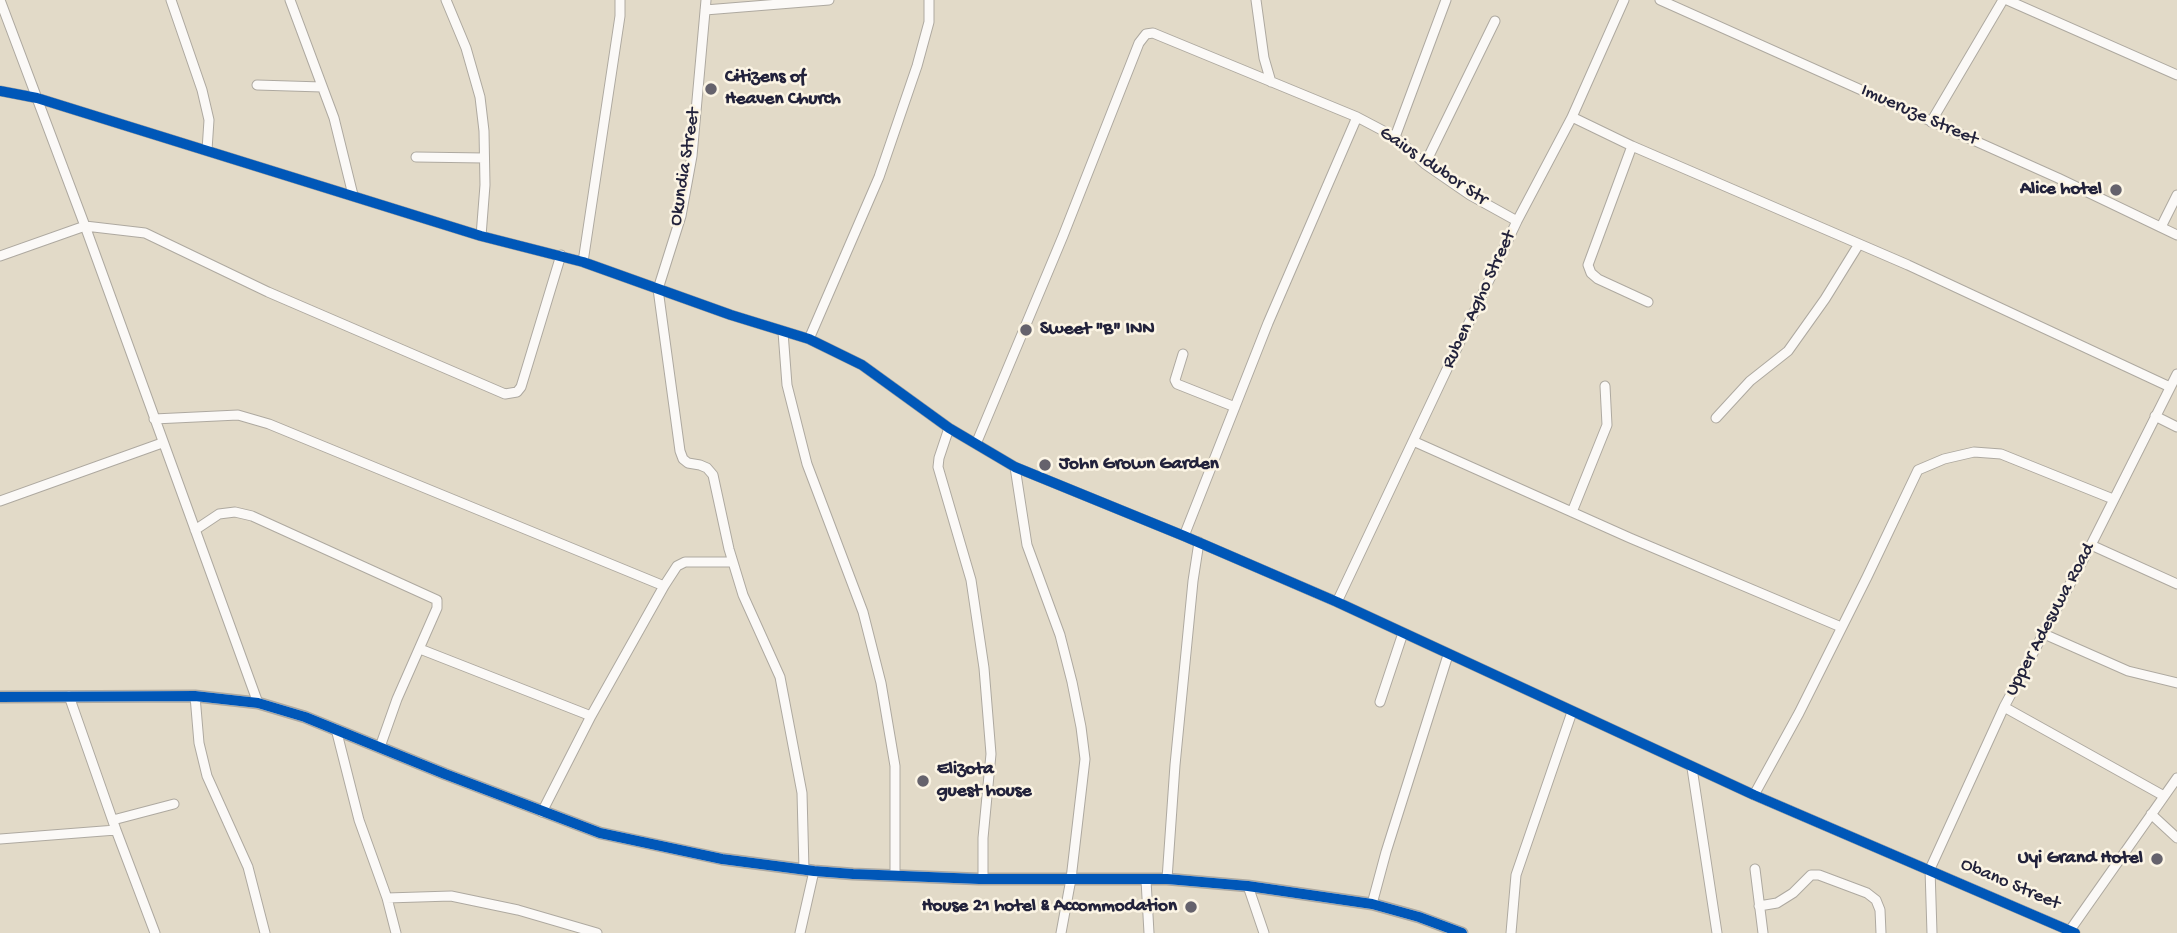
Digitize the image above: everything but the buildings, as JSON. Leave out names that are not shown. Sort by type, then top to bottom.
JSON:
[{"type":"street","points":[[0,0],[258,703]]},
{"type":"street","points":[[171,0],[202,90],[209,120],[207,150]]},
{"type":"street","points":[[290,0],[334,118],[353,195]]},
{"type":"street","points":[[446,0],[474,73],[480,97],[485,186],[481,236]]},
{"type":"street","points":[[583,262],[620,16],[620,0]]},
{"type":"street","name":"Okundia Street","points":[[658,289],[681,216],[692,156],[706,0]]},
{"type":"street","points":[[705,10],[830,0]]},
{"type":"street","points":[[809,339],[879,177],[917,66],[929,22],[929,0]]},
{"type":"street","points":[[1256,0],[1264,58],[1271,82]]},
{"type":"street","points":[[1395,137],[1446,0]]},
{"type":"street","name":"Ruben Agho Street","points":[[1337,602],[1517,221],[1572,117],[1624,0]]},
{"type":"street","name":"Imueruze Street","points":[[1660,0],[2177,235]]},
{"type":"street","points":[[1931,122],[2005,0],[2177,75]]},
{"type":"street","points":[[1425,164],[1495,21]]},
{"type":"street","name":"Gaius Idubor Str","points":[[976,444],[1142,37],[1146,34],[1153,33],[1357,117],[1395,137],[1425,164],[1470,195],[1517,221]]},
{"type":"street","points":[[257,85],[321,88]]},
{"type":"street","name":"Obano Street","points":[[0,91],[37,98],[481,236],[561,255],[809,339],[862,365],[949,428],[1015,467],[1337,602],[1754,796],[1930,869],[2071,932]]},
{"type":"street","points":[[1184,536],[1268,323],[1357,117]]},
{"type":"street","points":[[1572,117],[1632,146],[1859,244],[2170,387]]},
{"type":"street","points":[[1632,146],[1588,265],[1591,273],[1598,279],[1648,302]]},
{"type":"street","points":[[416,157],[484,158]]},
{"type":"street","points":[[2161,227],[2177,195]]},
{"type":"street","points":[[0,256],[85,226],[145,233],[268,292],[505,394],[517,392],[521,387],[561,255]]},
{"type":"street","points":[[1716,418],[1750,381],[1788,351],[1859,244]]},
{"type":"street","points":[[658,289],[680,451],[688,463],[707,468],[713,475],[743,595],[780,677],[802,793],[809,871],[800,933]]},
{"type":"street","points":[[783,332],[787,385],[807,464],[863,611],[881,683],[895,766],[895,875]]},
{"type":"street","points":[[1183,354],[1175,380],[1177,384],[1235,407]]},
{"type":"street","name":"Upper Adesuwa Road","points":[[1930,869],[2004,707],[2091,545],[2177,374]]},
{"type":"street","points":[[1572,512],[1607,425],[1605,386]]},
{"type":"street","points":[[154,419],[238,415],[269,424],[664,586]]},
{"type":"street","points":[[2155,416],[2177,427]]},
{"type":"street","points":[[949,428],[938,467],[971,580],[984,668],[990,742],[983,838],[983,880]]},
{"type":"street","points":[[1413,441],[1841,627]]},
{"type":"street","points":[[0,500],[162,443]]},
{"type":"street","points":[[1754,796],[1799,713],[1918,470],[1944,459],[1974,452],[2001,454],[2113,499]]},
{"type":"street","points":[[1015,467],[1027,545],[1060,635],[1072,682],[1085,759],[1071,879],[1061,933]]},
{"type":"street","points":[[195,530],[219,514],[235,512],[252,516],[438,600],[380,747]]},
{"type":"street","points":[[1167,879],[1193,581],[1199,542]]},
{"type":"street","points":[[2091,545],[2177,584]]},
{"type":"street","points":[[542,812],[592,716],[677,566],[685,562],[733,562]]},
{"type":"street","points":[[1380,702],[1403,633]]},
{"type":"street","points":[[2043,634],[2128,671],[2177,683]]},
{"type":"street","points":[[420,649],[592,716]]},
{"type":"street","points":[[1373,904],[1386,852],[1448,655]]},
{"type":"street","points":[[69,696],[155,933]]},
{"type":"street","points":[[195,696],[199,743],[207,776],[248,867],[265,933]]},
{"type":"street","points":[[0,697],[195,696],[258,703],[305,717],[600,833],[722,859],[809,871],[983,880],[1167,879],[1248,886],[1373,904],[1462,933]]},
{"type":"street","points":[[2004,707],[2164,796]]},
{"type":"street","points":[[1511,933],[1516,875],[1572,712]]},
{"type":"street","points":[[336,729],[359,820],[397,933]]},
{"type":"street","points":[[1692,768],[1717,933]]},
{"type":"street","points":[[2071,932],[2177,778]]},
{"type":"street","points":[[0,839],[114,825],[174,804]]},
{"type":"street","points":[[2151,814],[2177,838]]},
{"type":"street","points":[[1755,869],[1763,933]]},
{"type":"street","points":[[1930,869],[1932,933]]},
{"type":"street","points":[[1759,906],[1786,899],[1811,875],[1819,875],[1867,893],[1876,900],[1880,910],[1881,933]]},
{"type":"street","points":[[1146,880],[1149,933]]},
{"type":"street","points":[[1248,886],[1264,933]]},
{"type":"street","points":[[387,898],[451,896],[518,910],[597,933]]},
{"type":"cycle path","points":[[0,91],[37,98],[481,236],[583,262],[731,315],[809,339],[862,365],[949,428],[1015,467],[1337,602],[1754,795],[2075,933]]},
{"type":"cycle path","points":[[0,697],[195,696],[258,703],[305,717],[600,833],[722,859],[853,874],[979,879],[1167,879],[1248,886],[1372,904],[1462,933]]},
{"type":"place","name":"Citizens of Heaven Church","points":[[711,89]]},
{"type":"place","name":"Alice hotel","points":[[2116,190]]},
{"type":"place","name":"Sweet \"B\" INN","points":[[1026,330]]},
{"type":"place","name":"John Grown Garden","points":[[1045,465]]},
{"type":"place","name":"Elizota guest house","points":[[923,781]]},
{"type":"place","name":"Uyi Grand Hotel","points":[[2157,859]]},
{"type":"place","name":"House 21 hotel & Accommodation","points":[[1191,907]]}]
